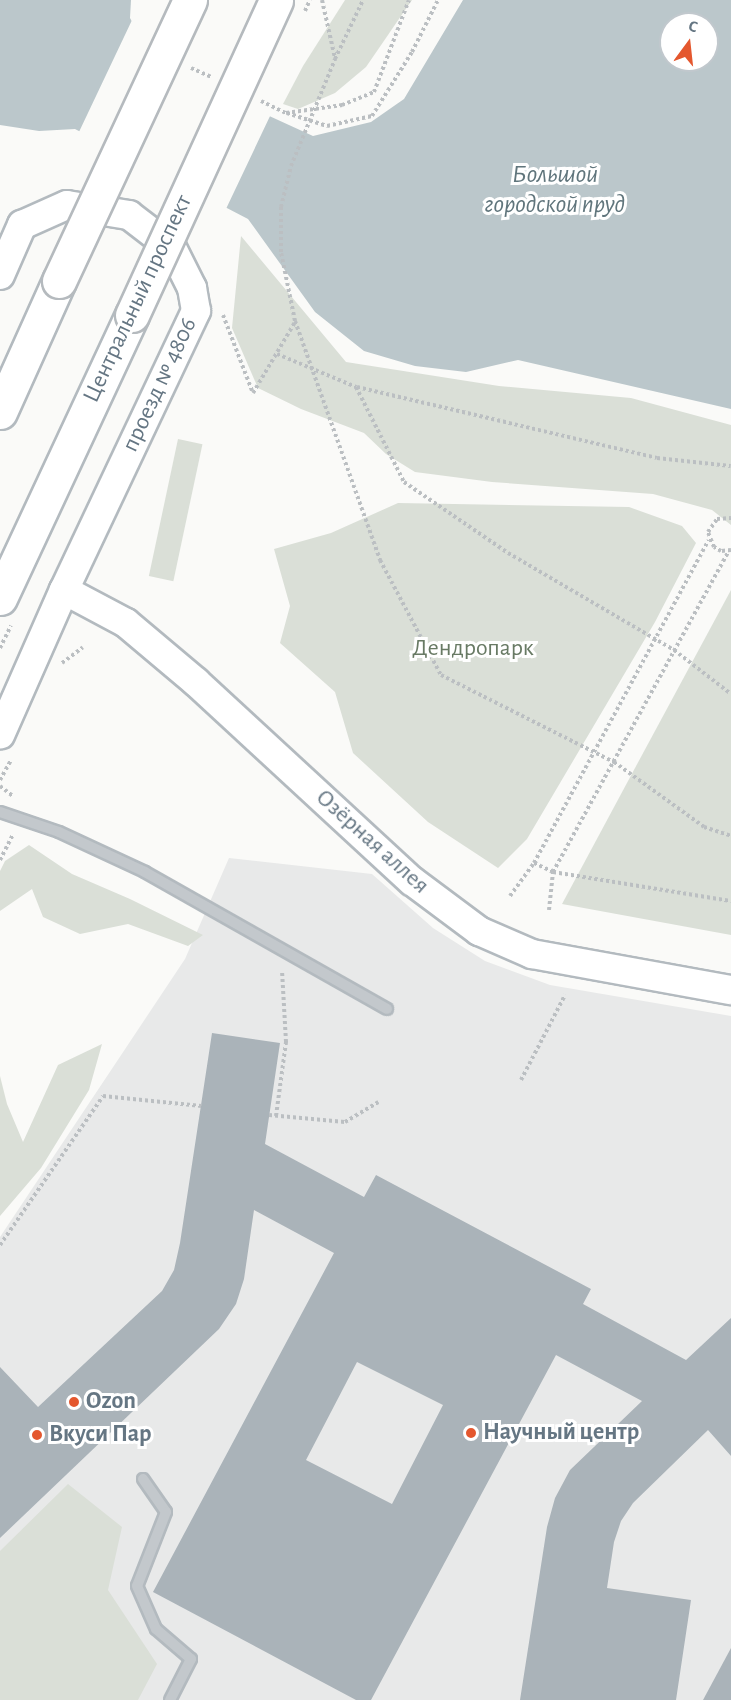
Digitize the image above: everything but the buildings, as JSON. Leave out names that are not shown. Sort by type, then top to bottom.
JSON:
[{"type":"main road","points":[[0,412],[190,0]]},
{"type":"main road","name":"Центральный проспект","points":[[0,598],[276,0]]},
{"type":"street","name":"проезд № 4806","points":[[0,274],[22,225],[68,205],[129,215],[172,248],[192,288],[196,311],[64,590],[0,735]]},
{"type":"street","name":"Озёрная аллея","points":[[64,590],[126,623],[196,682],[412,881],[479,931],[532,954],[731,990]]},
{"type":"lane","points":[[1,816],[20,819],[59,832],[145,872],[387,1009]]},
{"type":"lane","points":[[143,1479],[166,1512],[137,1586],[156,1629],[191,1659],[170,1700]]},
{"type":"path","points":[[322,0],[335,59]]},
{"type":"path","points":[[363,0],[335,59],[291,166],[281,207],[280,252],[295,321],[380,560],[441,675],[614,762],[704,826],[731,836]]},
{"type":"path","points":[[286,113],[342,105],[374,92],[410,0]]},
{"type":"path","points":[[254,98],[286,113],[327,126],[372,116],[412,52],[438,0]]},
{"type":"path","points":[[180,62],[212,78]]},
{"type":"path","points":[[222,314],[253,393],[278,354],[295,321]]},
{"type":"path","points":[[278,354],[356,387],[657,458],[731,466]]},
{"type":"path","points":[[356,387],[404,482],[508,553],[674,650],[731,694]]},
{"type":"path","points":[[510,896],[534,862],[595,753],[709,540],[711,524],[717,519],[731,518]]},
{"type":"path","points":[[549,910],[553,872],[730,551],[714,547],[709,540]]},
{"type":"path","points":[[0,860],[20,819]]},
{"type":"path","points":[[534,862],[553,872],[731,901]]},
{"type":"path","points":[[276,1116],[286,1042],[281,949]]},
{"type":"path","points":[[521,1080],[565,995]]},
{"type":"path","points":[[0,1245],[103,1096],[201,1106]]},
{"type":"path","points":[[269,1115],[345,1122],[378,1102]]},
{"type":"shaded area","points":[[229,858],[372,874],[433,928],[485,961],[550,985],[731,1016],[731,1700],[0,1700],[0,1237],[185,959]]},
{"type":"green space","points":[[345,0],[412,0],[366,67],[335,93],[298,109],[283,104],[303,66]]},
{"type":"green space","points":[[241,236],[346,362],[499,386],[631,398],[731,425],[731,525],[712,510],[653,494],[492,482],[415,472],[386,454],[364,433],[301,409],[258,388],[232,328]]},
{"type":"green space","points":[[178,439],[202,444],[173,581],[149,576]]},
{"type":"green space","name":"Дендропарк","points":[[398,503],[629,507],[682,526],[696,543],[655,622],[527,839],[498,868],[428,822],[353,753],[335,692],[280,643],[290,606],[274,549],[331,533]]},
{"type":"green space","points":[[731,590],[731,935],[562,904],[635,768]]},
{"type":"green space","points":[[29,845],[72,874],[130,899],[203,935],[188,946],[128,924],[80,934],[43,917],[32,889],[0,911],[0,871],[5,861]]},
{"type":"green space","points":[[102,1044],[89,1090],[41,1168],[0,1216],[0,1076],[7,1104],[23,1142],[58,1065]]},
{"type":"green space","points":[[68,1484],[122,1527],[108,1590],[157,1664],[138,1700],[0,1700],[0,1551]]},
{"type":"water","name":"Большой городской пруд","points":[[0,0],[131,0],[130,18],[154,63],[313,136],[371,122],[404,99],[463,0],[731,0],[731,409],[518,360],[466,372],[415,366],[364,351],[315,312],[248,219],[75,129],[39,131],[0,125]]},
{"type":"pier","points":[[133,18],[156,61],[271,114],[225,211],[78,134]]},
{"type":"place","name":"Ozon","points":[[74,1402]]},
{"type":"place","name":"Научный центр","points":[[471,1433]]},
{"type":"place","name":"Вкуси Пар","points":[[37,1435]]}]
